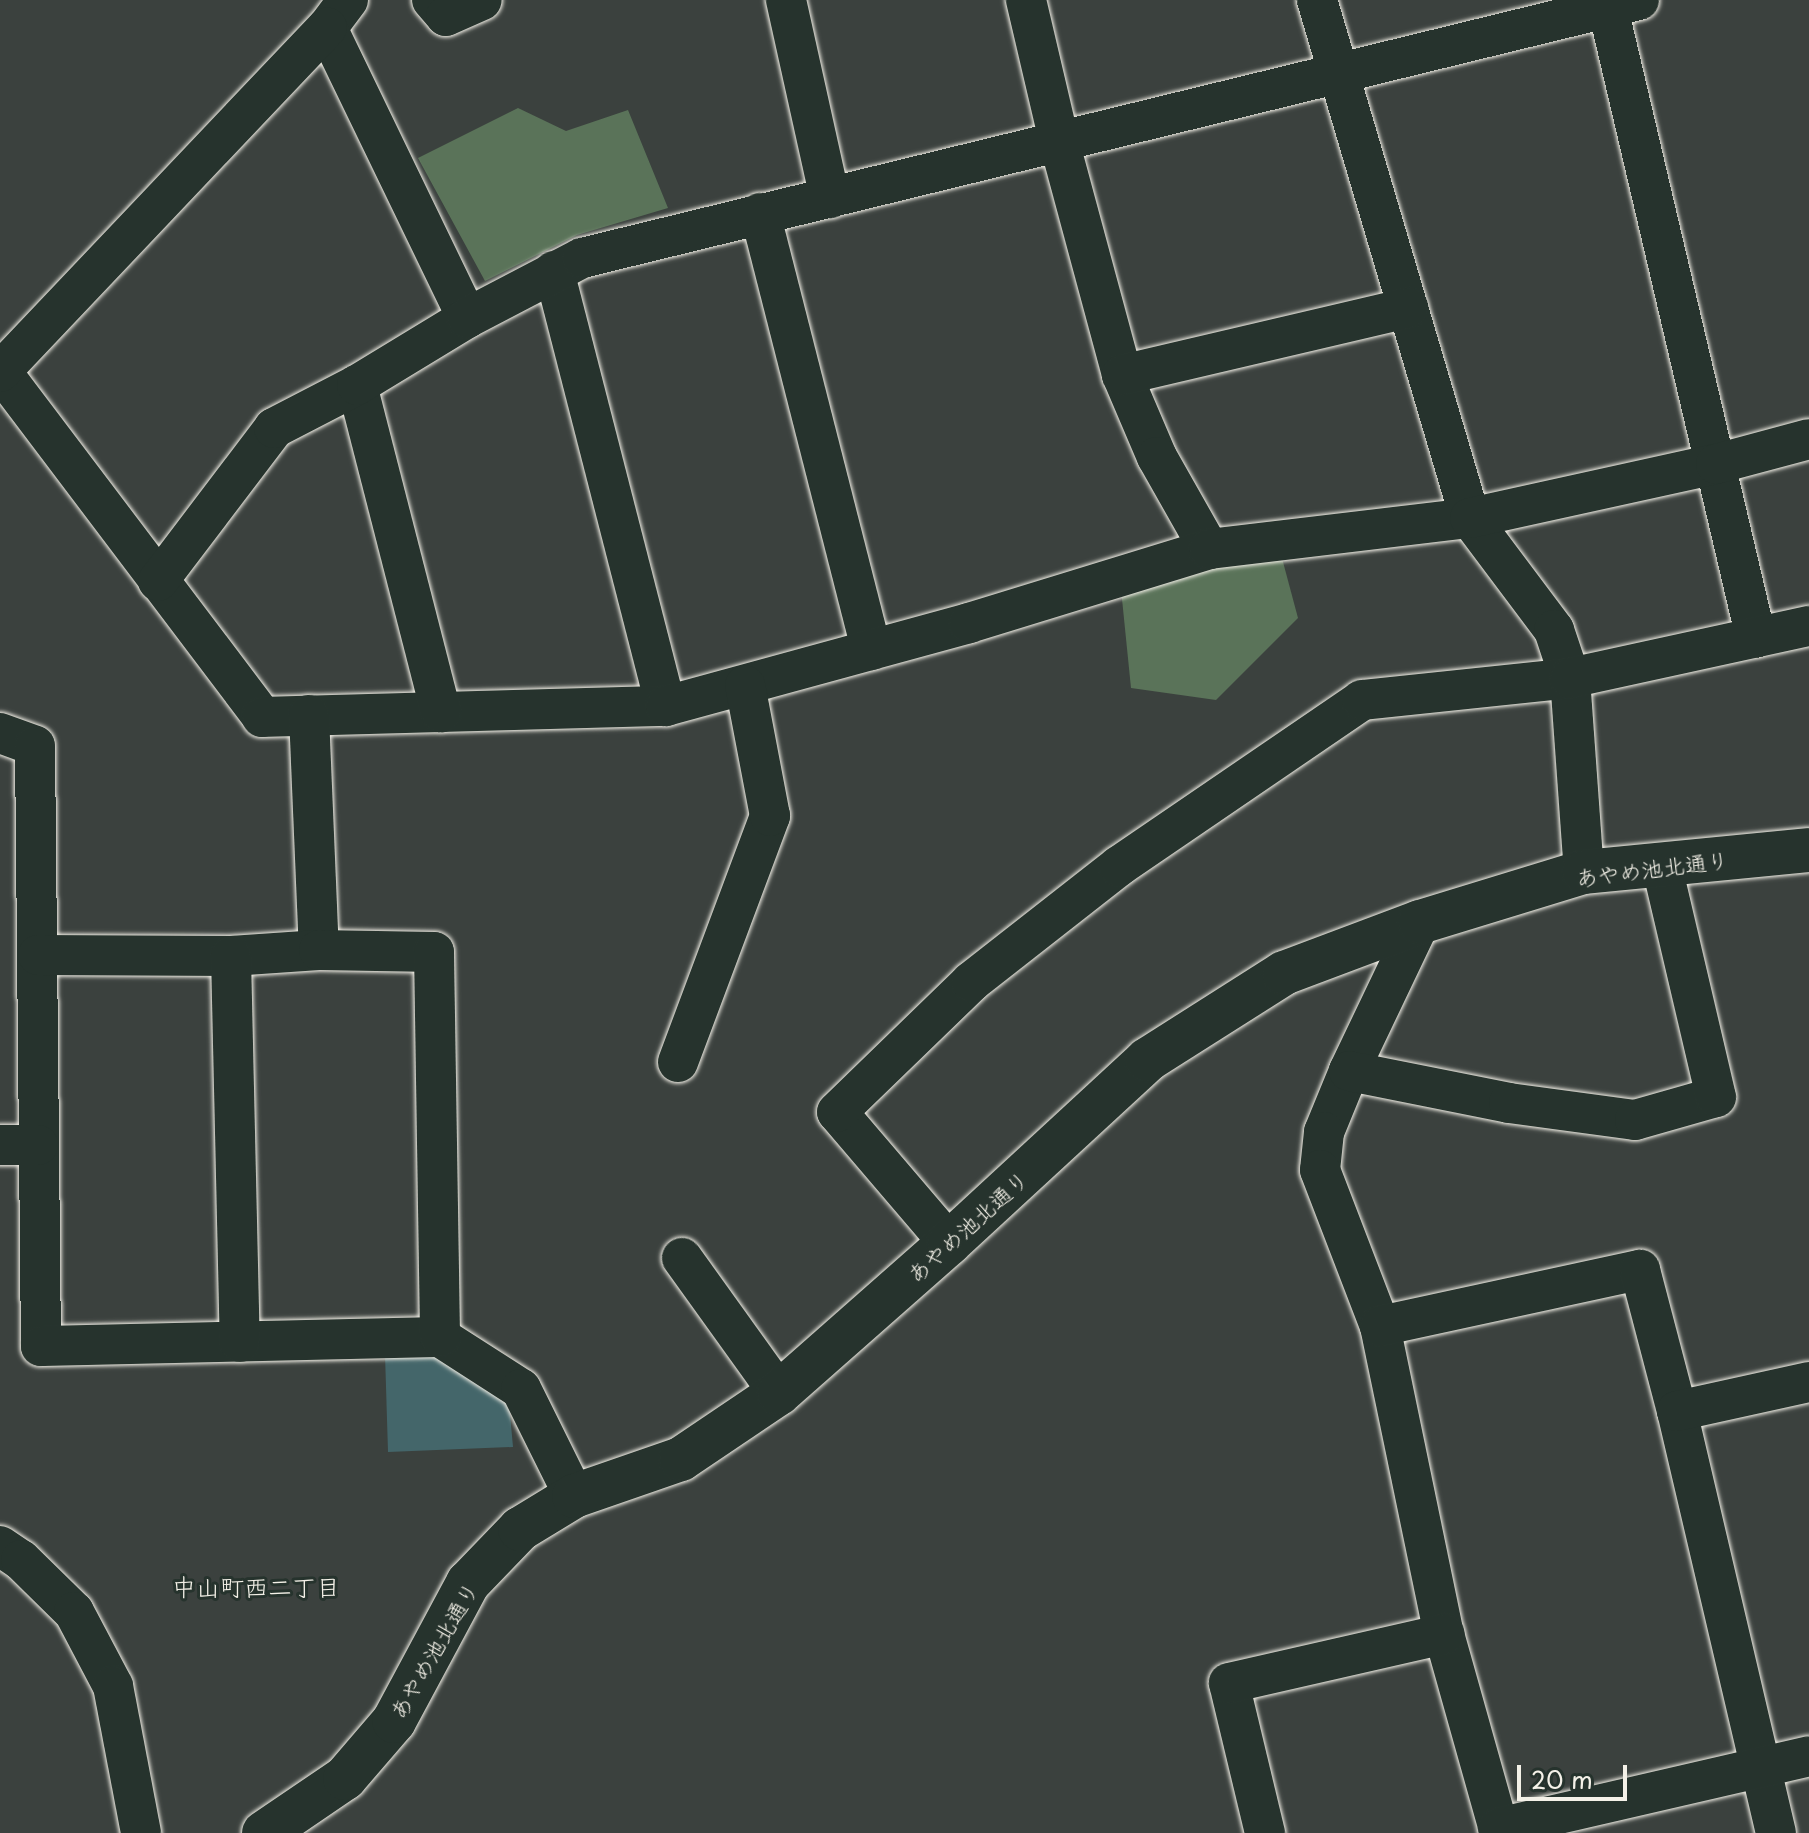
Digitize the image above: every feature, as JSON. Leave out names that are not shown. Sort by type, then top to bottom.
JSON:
[{"type":"street","points":[[432,0],[446,16],[482,0]]},
{"type":"street","points":[[786,0],[830,198]]},
{"type":"street","points":[[1026,0],[1059,141],[1122,375],[1157,457],[1209,549]]},
{"type":"street","points":[[1317,0],[1470,518],[1554,630],[1570,678],[1584,872]]},
{"type":"street","points":[[158,581],[274,428],[357,385],[467,318],[582,258],[1339,76],[1618,3],[1756,638]]},
{"type":"street","points":[[467,318],[337,14],[0,371],[262,717],[666,706],[871,650],[1209,549],[1470,518],[1716,464],[1809,439]]},
{"type":"street","points":[[760,213],[871,650]]},
{"type":"street","points":[[554,271],[666,706]]},
{"type":"street","points":[[1122,375],[1408,308]]},
{"type":"street","points":[[357,385],[441,712]]},
{"type":"street","points":[[949,1243],[837,1112],[971,982],[1119,866],[1362,700],[1570,678],[1809,626]]},
{"type":"street","points":[[678,1062],[770,816],[745,685]]},
{"type":"street","points":[[309,715],[319,950]]},
{"type":"street","points":[[0,733],[35,746],[38,955],[19,1145],[41,1346],[440,1337],[521,1389],[574,1496]]},
{"type":"street","name":"あやめ池北通り","points":[[288,1831],[345,1778],[394,1721],[468,1583],[520,1529],[574,1496],[681,1459],[779,1393],[949,1243],[1147,1060],[1284,973],[1420,922],[1584,872],[1809,850]]},
{"type":"street","points":[[1349,1071],[1509,1103],[1635,1120],[1716,1097],[1662,866]]},
{"type":"street","points":[[1420,922],[1349,1071],[1324,1132],[1320,1170],[1380,1326],[1444,1634],[1499,1830],[1809,1756]]},
{"type":"street","points":[[38,955],[231,956],[319,950],[434,952],[440,1337]]},
{"type":"street","points":[[231,956],[240,1342]]},
{"type":"street","points":[[682,1258],[779,1393]]},
{"type":"street","points":[[1380,1326],[1640,1270],[1677,1411],[1776,1833]]},
{"type":"street","points":[[1677,1411],[1809,1382]]},
{"type":"street","points":[[0,1546],[21,1560],[74,1612],[113,1686],[141,1833]]},
{"type":"street","points":[[1265,1833],[1229,1683],[1444,1634]]},
{"type":"green space","points":[[518,108],[566,131],[628,110],[668,208],[577,235],[485,281],[418,158]]},
{"type":"green space","points":[[1279,547],[1298,618],[1216,700],[1131,688],[1121,589]]},
{"type":"water","points":[[385,1354],[452,1356],[509,1403],[513,1447],[388,1452]]},
{"type":"district","name":"中山町西二丁目","points":[[256,1587]]}]
